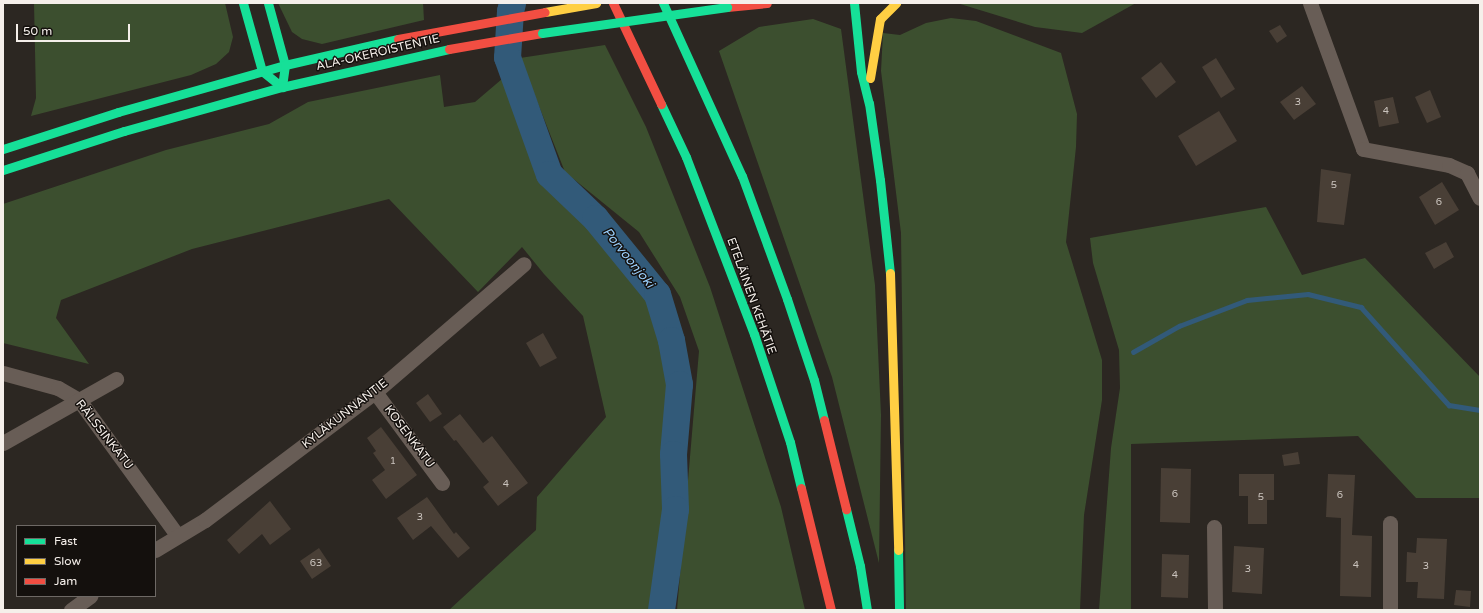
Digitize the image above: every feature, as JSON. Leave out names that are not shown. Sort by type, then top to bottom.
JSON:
[{"type":"main road","points":[[243,3],[262,71],[282,87]]},
{"type":"main road","points":[[268,3],[285,65],[282,87]]},
{"type":"main road","name":"ETELÄINEN KEHÄTIE","points":[[613,3],[686,158],[754,334],[790,442],[831,610]]},
{"type":"main road","points":[[663,3],[742,176],[787,299],[814,380],[860,566],[867,610]]},
{"type":"main road","name":"ALA-OKEROISTENTIE","points":[[3,170],[124,131],[282,87],[457,47],[586,25],[767,3]]},
{"type":"main road","points":[[854,3],[861,72],[869,104],[891,284],[899,610]]},
{"type":"main road","points":[[869,104],[876,31],[880,19],[896,3]]},
{"type":"main road","points":[[600,7],[614,33]]},
{"type":"main road","name":"ALA-OKEROISTENTIE","points":[[3,149],[118,112],[285,65],[453,27],[600,7]]},
{"type":"main road","points":[[685,183],[754,334]]},
{"type":"street","points":[[1310,3],[1363,149],[1449,165],[1467,173],[1480,198]]},
{"type":"street","name":"KYLÄKUNNANTIE","points":[[156,549],[177,535],[205,520],[375,392],[524,264]]},
{"type":"street","name":"RÄLSSINKATU","points":[[3,373],[58,388],[79,400],[177,535]]},
{"type":"street","points":[[3,443],[116,378]]},
{"type":"street","name":"KOSENKATU","points":[[375,392],[442,482]]},
{"type":"street","points":[[1390,522],[1390,610]]},
{"type":"street","points":[[1214,526],[1215,610]]},
{"type":"street","points":[[71,610],[89,597]]},
{"type":"green space","points":[[34,3],[225,3],[233,37],[229,52],[216,64],[191,75],[31,116],[36,98]]},
{"type":"green space","points":[[278,3],[423,3],[424,20],[322,44],[302,39],[292,32]]},
{"type":"green space","points":[[957,3],[1136,3],[1082,33],[1035,27]]},
{"type":"green space","points":[[951,18],[976,21],[1061,53],[1077,114],[1076,147],[1066,242],[1102,360],[1102,400],[1084,515],[1080,610],[906,610],[901,233],[881,71],[883,33],[900,35],[926,23]]},
{"type":"green space","points":[[813,19],[841,29],[875,285],[881,415],[879,563],[832,377],[719,51],[759,27]]},
{"type":"green space","points":[[605,45],[646,127],[710,287],[781,507],[805,610],[677,610],[699,351],[680,297],[639,232],[565,172],[520,58]]},
{"type":"green space","points":[[440,75],[444,107],[475,102],[502,79],[543,179],[590,227],[652,306],[664,351],[668,387],[664,454],[668,509],[651,610],[449,610],[536,530],[537,497],[606,417],[583,316],[544,274],[522,247],[478,292],[389,199],[192,249],[61,300],[56,318],[89,364],[3,343],[3,204],[166,150],[269,124],[308,102]]},
{"type":"green space","points":[[1266,207],[1302,275],[1365,258],[1480,377],[1480,498],[1416,498],[1358,436],[1131,444],[1131,610],[1099,610],[1111,448],[1120,388],[1119,350],[1093,263],[1090,238]]},
{"type":"building","points":[[1280,25],[1287,36],[1277,43],[1269,31]]},
{"type":"building","points":[[1216,58],[1235,89],[1221,98],[1202,67]]},
{"type":"building","points":[[1161,62],[1176,82],[1156,98],[1141,78]]},
{"type":"building","points":[[1302,86],[1316,104],[1294,120],[1280,102]]},
{"type":"building","points":[[1430,90],[1441,117],[1427,123],[1415,97]]},
{"type":"building","points":[[1393,97],[1399,123],[1379,127],[1374,101]]},
{"type":"building","points":[[1219,111],[1237,141],[1196,166],[1178,136]]},
{"type":"building","points":[[1321,169],[1351,174],[1344,225],[1317,222]]},
{"type":"building","points":[[1442,182],[1459,210],[1435,225],[1419,197]]},
{"type":"building","points":[[1446,242],[1454,257],[1434,269],[1425,253]]},
{"type":"building","points":[[543,333],[557,358],[540,367],[526,343]]},
{"type":"building","points":[[428,394],[442,414],[430,422],[416,403]]},
{"type":"building","points":[[460,414],[483,443],[492,436],[528,483],[498,506],[483,487],[489,482],[456,440],[454,441],[443,427]]},
{"type":"building","points":[[381,427],[417,475],[386,499],[372,480],[385,470],[373,453],[376,451],[367,438]]},
{"type":"building","points":[[1298,452],[1300,464],[1284,466],[1282,455]]},
{"type":"building","points":[[1161,468],[1191,469],[1190,523],[1160,522]]},
{"type":"building","points":[[1239,474],[1274,474],[1274,500],[1267,500],[1267,524],[1248,524],[1248,496],[1239,496]]},
{"type":"building","points":[[1328,474],[1355,475],[1352,535],[1372,536],[1371,597],[1340,596],[1341,518],[1326,517]]},
{"type":"building","points":[[427,497],[454,534],[456,532],[470,548],[458,558],[431,526],[413,540],[397,518]]},
{"type":"building","points":[[270,501],[291,529],[270,545],[262,534],[239,554],[227,540]]},
{"type":"building","points":[[1417,538],[1447,539],[1444,599],[1417,598],[1418,582],[1406,582],[1407,552],[1416,553]]},
{"type":"building","points":[[1234,546],[1264,548],[1262,594],[1232,592]]},
{"type":"building","points":[[319,548],[331,566],[312,579],[300,561]]},
{"type":"building","points":[[1162,554],[1189,555],[1188,598],[1161,597]]},
{"type":"building","points":[[1456,590],[1471,591],[1470,607],[1454,605]]},
{"type":"waterway","name":"Porvoonjoki","points":[[512,3],[510,11],[507,57],[549,174],[595,218],[657,294],[671,340],[679,384],[673,454],[675,509],[661,610]]},
{"type":"waterway","points":[[1133,352],[1179,326],[1247,300],[1308,294],[1361,307],[1449,405],[1480,410]]},
{"type":"traffic: fast","points":[[243,3],[262,71],[282,87]]},
{"type":"traffic: fast","points":[[268,3],[285,65],[282,87]]},
{"type":"traffic: fast","points":[[663,3],[742,176],[787,299],[814,380],[824,420]]},
{"type":"traffic: fast","points":[[854,3],[861,72],[869,103],[880,180],[890,273]]},
{"type":"traffic: fast","points":[[542,33],[727,7]]},
{"type":"traffic: fast","points":[[3,149],[118,112],[285,65],[398,39]]},
{"type":"traffic: fast","points":[[3,170],[124,131],[282,87],[449,49]]},
{"type":"traffic: fast","points":[[661,104],[686,157],[754,334],[790,442],[801,488]]},
{"type":"traffic: fast","points":[[846,509],[860,566],[867,610]]},
{"type":"traffic: fast","points":[[898,550],[899,610]]},
{"type":"traffic: slow","points":[[545,12],[596,3]]},
{"type":"traffic: slow","points":[[870,78],[880,19],[896,3]]},
{"type":"traffic: slow","points":[[890,273],[898,550]]},
{"type":"traffic: jam","points":[[613,3],[661,104]]},
{"type":"traffic: jam","points":[[727,7],[767,3]]},
{"type":"traffic: jam","points":[[398,39],[545,12]]},
{"type":"traffic: jam","points":[[449,49],[542,33]]},
{"type":"traffic: jam","points":[[824,420],[846,509]]},
{"type":"traffic: jam","points":[[801,488],[831,610]]}]
